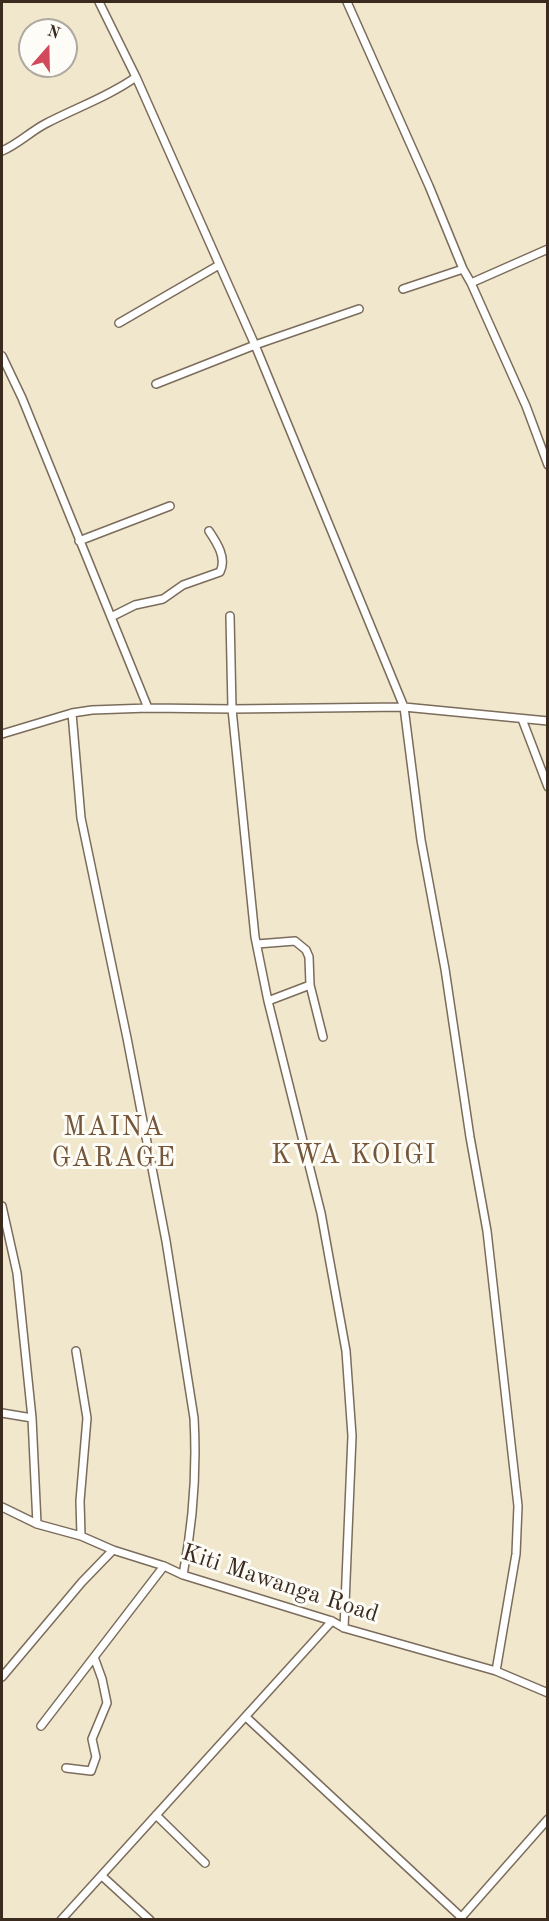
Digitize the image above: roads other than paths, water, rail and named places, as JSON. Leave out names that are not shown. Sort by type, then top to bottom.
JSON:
[{"type":"street","points":[[99,2],[136,77],[255,345],[404,707],[421,840],[445,969],[470,1137],[487,1231],[518,1506],[516,1554],[496,1671]]},
{"type":"street","points":[[347,2],[391,97],[463,269],[526,406],[548,465]]},
{"type":"street","points":[[2,151],[18,143],[44,124],[107,95],[136,77]]},
{"type":"street","points":[[471,283],[548,249]]},
{"type":"street","points":[[119,322],[219,265]]},
{"type":"street","points":[[403,289],[463,269]]},
{"type":"street","points":[[156,384],[255,345],[359,309]]},
{"type":"street","points":[[2,356],[22,398],[148,708]]},
{"type":"street","points":[[79,542],[170,506]]},
{"type":"street","points":[[111,617],[135,605],[163,599],[183,585],[220,572],[223,567],[222,556],[210,531]]},
{"type":"street","points":[[230,616],[232,710],[257,944],[268,1001],[321,1213],[346,1351],[352,1436],[344,1628]]},
{"type":"street","points":[[2,734],[72,713],[148,708],[232,710],[404,707],[548,721]]},
{"type":"street","points":[[72,713],[81,818],[166,1241],[194,1418],[191,1530],[183,1575]]},
{"type":"street","points":[[522,718],[548,787]]},
{"type":"street","points":[[257,944],[295,941],[306,950],[309,957],[310,985],[323,1037]]},
{"type":"street","points":[[268,1001],[310,985]]},
{"type":"street","points":[[2,1206],[18,1273],[32,1418],[37,1524]]},
{"type":"street","points":[[76,1351],[87,1418],[80,1501],[81,1536]]},
{"type":"street","points":[[2,1413],[32,1418]]},
{"type":"street","name":"Kiti Mawanga Road","points":[[2,1507],[37,1524],[81,1536],[183,1575],[332,1622],[344,1628],[496,1671],[548,1693]]},
{"type":"street","points":[[2,1677],[82,1582],[113,1550]]},
{"type":"street","points":[[41,1726],[164,1566]]},
{"type":"street","points":[[60,1920],[332,1622]]},
{"type":"street","points":[[66,1768],[91,1771],[96,1757],[92,1739],[107,1703],[102,1679],[94,1658]]},
{"type":"street","points":[[246,1718],[460,1918],[548,1819]]},
{"type":"street","points":[[156,1815],[205,1863]]},
{"type":"street","points":[[102,1876],[150,1920]]},
{"type":"district","name":"MAINA GARAGE","points":[[114,1144]]},
{"type":"district","name":"KWA KOIGI","points":[[354,1156]]}]
